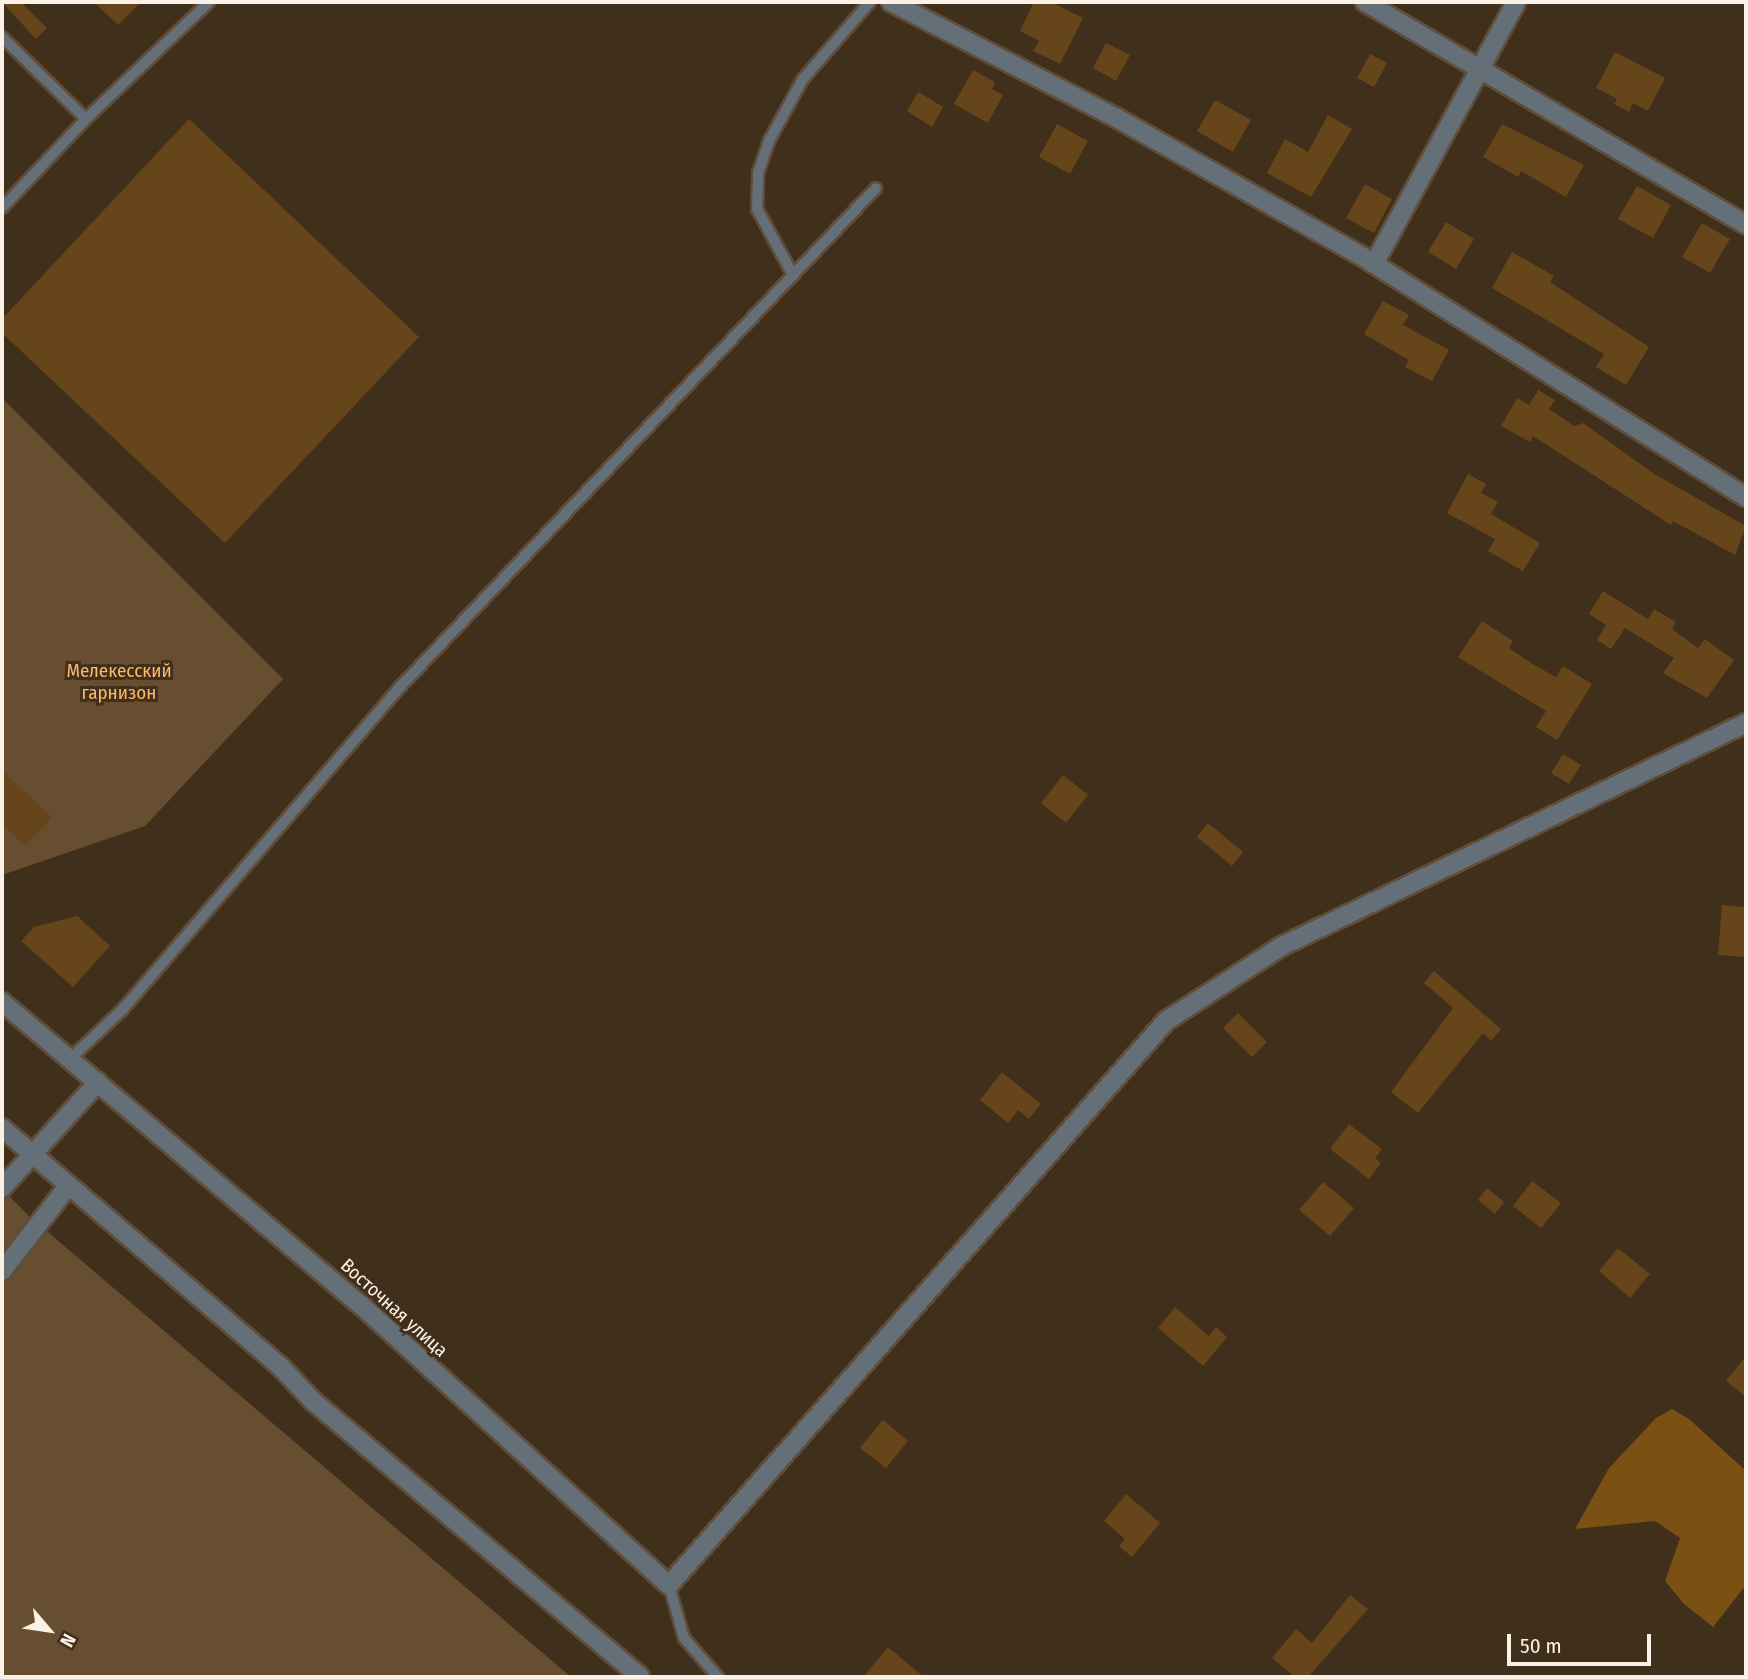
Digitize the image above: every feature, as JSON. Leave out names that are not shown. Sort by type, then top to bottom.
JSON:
[{"type":"street","points":[[891,2],[1115,117],[1374,264],[1746,497]]},
{"type":"street","points":[[1365,2],[1746,225]]},
{"type":"street","points":[[1374,264],[1516,2]]},
{"type":"street","points":[[669,1585],[1167,1021],[1282,946],[1746,723]]},
{"type":"street","name":"Восточная улица","points":[[2,1002],[361,1305],[669,1585]]},
{"type":"street","points":[[2,1188],[98,1082]]},
{"type":"street","points":[[2,1128],[30,1156],[69,1185],[279,1365],[314,1402],[640,1677]]},
{"type":"street","points":[[2,1271],[69,1185]]},
{"type":"lane","points":[[2,208],[86,119],[209,2]]},
{"type":"lane","points":[[793,275],[757,209],[758,173],[769,141],[803,79],[870,2]]},
{"type":"lane","points":[[2,37],[86,119]]},
{"type":"lane","points":[[71,1059],[123,1009],[401,686],[876,188]]},
{"type":"lane","points":[[669,1585],[684,1638],[718,1677]]},
{"type":"green space","name":"Мелекесский гарнизон","points":[[2,398],[283,679],[145,826],[2,875]]},
{"type":"green space","points":[[2,1189],[29,1216],[571,1677],[2,1677]]},
{"type":"shaded area","points":[[1672,1409],[1689,1419],[1746,1471],[1746,1585],[1713,1627],[1684,1604],[1665,1581],[1680,1538],[1655,1521],[1575,1529],[1609,1468],[1656,1418]]},
{"type":"building","points":[[2,2],[21,2],[47,28],[36,39]]},
{"type":"building","points":[[94,2],[141,2],[118,25]]},
{"type":"building","points":[[1034,2],[1051,2],[1083,18],[1060,64],[1033,51],[1039,41],[1020,31]]},
{"type":"building","points":[[1106,43],[1130,55],[1116,81],[1093,68]]},
{"type":"building","points":[[1615,52],[1665,78],[1648,111],[1633,103],[1629,112],[1614,104],[1617,99],[1596,88]]},
{"type":"building","points":[[1370,54],[1387,63],[1374,87],[1357,78]]},
{"type":"building","points":[[973,70],[995,82],[992,89],[1003,95],[988,123],[954,104]]},
{"type":"building","points":[[918,92],[943,107],[932,127],[907,111]]},
{"type":"building","points":[[1215,100],[1251,120],[1233,152],[1197,131]]},
{"type":"building","points":[[1328,115],[1352,129],[1311,197],[1267,173],[1285,139],[1308,152]]},
{"type":"building","points":[[189,119],[419,337],[225,543],[2,333],[2,319]]},
{"type":"building","points":[[1057,124],[1088,141],[1070,174],[1039,157]]},
{"type":"building","points":[[1502,124],[1584,165],[1566,197],[1521,171],[1518,177],[1483,157]]},
{"type":"building","points":[[1365,184],[1392,199],[1374,233],[1346,218]]},
{"type":"building","points":[[1637,186],[1671,205],[1653,238],[1618,219]]},
{"type":"building","points":[[1446,222],[1474,239],[1456,269],[1428,252]]},
{"type":"building","points":[[1702,223],[1730,239],[1710,273],[1682,257]]},
{"type":"building","points":[[1512,252],[1554,276],[1550,282],[1649,347],[1626,385],[1596,367],[1604,354],[1492,288]]},
{"type":"building","points":[[1383,301],[1409,315],[1403,325],[1449,350],[1432,381],[1405,367],[1409,360],[1364,334]]},
{"type":"building","points":[[1538,390],[1555,400],[1549,409],[1574,426],[1583,423],[1656,475],[1746,526],[1735,555],[1673,521],[1671,525],[1533,436],[1530,442],[1501,426],[1517,398],[1529,405]]},
{"type":"building","points":[[1468,474],[1486,484],[1481,493],[1498,502],[1491,514],[1540,543],[1523,571],[1488,551],[1495,539],[1447,513]]},
{"type":"building","points":[[1603,591],[1648,619],[1654,609],[1676,622],[1672,629],[1698,648],[1705,639],[1734,660],[1707,698],[1663,673],[1674,658],[1625,628],[1611,649],[1597,640],[1606,625],[1589,614]]},
{"type":"building","points":[[1482,621],[1513,641],[1509,648],[1534,665],[1556,677],[1563,666],[1592,684],[1557,740],[1536,727],[1546,711],[1458,657]]},
{"type":"building","points":[[1563,754],[1581,765],[1569,784],[1551,773]]},
{"type":"building","points":[[2,770],[52,818],[25,846],[2,824]]},
{"type":"building","points":[[1063,775],[1088,795],[1066,823],[1041,803]]},
{"type":"building","points":[[1208,823],[1243,852],[1232,866],[1197,837]]},
{"type":"building","points":[[1722,905],[1746,907],[1746,957],[1718,955]]},
{"type":"building","points":[[77,916],[110,946],[73,987],[21,941],[34,927]]},
{"type":"building","points":[[1434,971],[1501,1029],[1491,1041],[1483,1033],[1418,1113],[1391,1092],[1453,1008],[1424,983]]},
{"type":"building","points":[[1238,1013],[1267,1042],[1252,1057],[1223,1028]]},
{"type":"building","points":[[1002,1072],[1041,1104],[1029,1119],[1018,1110],[1008,1123],[980,1100]]},
{"type":"building","points":[[1349,1124],[1382,1149],[1375,1158],[1381,1163],[1369,1179],[1330,1149]]},
{"type":"building","points":[[1532,1181],[1561,1203],[1541,1228],[1513,1206]]},
{"type":"building","points":[[1323,1182],[1354,1208],[1330,1236],[1299,1210]]},
{"type":"building","points":[[1487,1188],[1504,1202],[1495,1214],[1478,1200]]},
{"type":"building","points":[[1618,1248],[1650,1274],[1630,1298],[1599,1271]]},
{"type":"building","points":[[1175,1307],[1209,1336],[1216,1327],[1227,1337],[1203,1366],[1158,1328]]},
{"type":"building","points":[[1746,1356],[1746,1397],[1726,1381]]},
{"type":"building","points":[[883,1420],[908,1441],[886,1468],[860,1448]]},
{"type":"building","points":[[1126,1494],[1160,1523],[1132,1557],[1119,1546],[1125,1539],[1104,1521]]},
{"type":"building","points":[[1350,1595],[1368,1609],[1308,1677],[1295,1677],[1272,1658],[1296,1629],[1312,1643]]},
{"type":"building","points":[[888,1647],[924,1677],[863,1677]]}]
